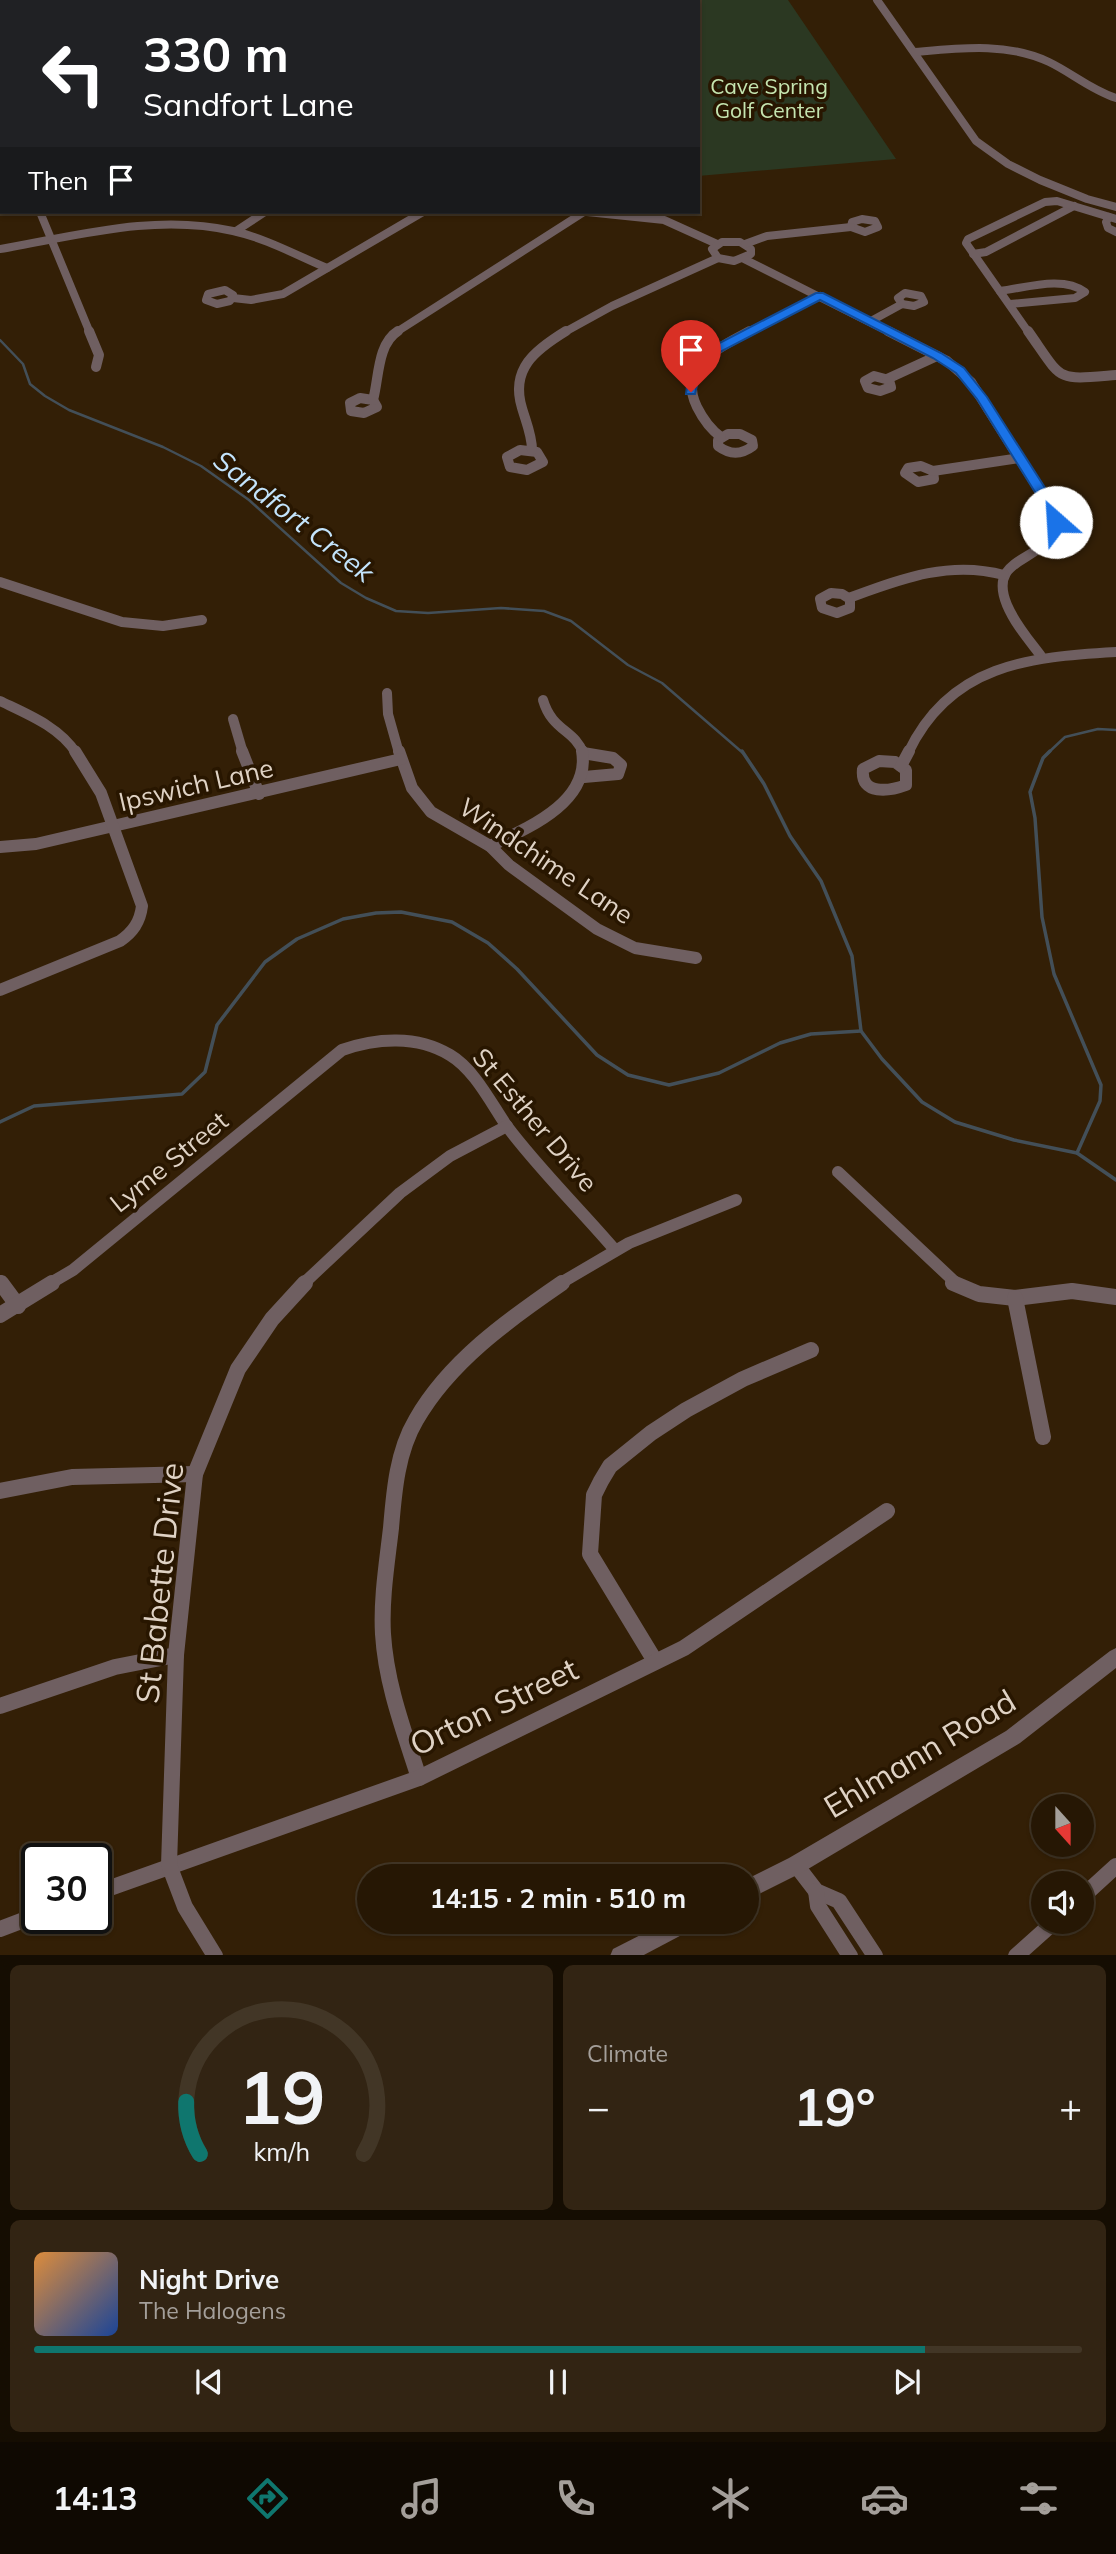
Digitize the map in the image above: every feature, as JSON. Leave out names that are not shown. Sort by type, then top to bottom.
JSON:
[{"type":"street","points":[[877,0],[969,132],[985,148],[1008,164],[1040,180],[1087,199],[1116,206]]},
{"type":"street","points":[[915,52],[976,47],[1027,54],[1054,65],[1079,83],[1116,98]]},
{"type":"street","points":[[1113,218],[1057,201],[1045,201],[968,239],[965,243],[1062,378],[1116,375]]},
{"type":"street","points":[[974,254],[986,252],[1074,206]]},
{"type":"street","points":[[41,214],[99,355],[96,367]]},
{"type":"street","points":[[236,231],[262,214]]},
{"type":"street","points":[[233,298],[251,300],[276,296],[420,214]]},
{"type":"street","points":[[373,400],[380,379],[382,354],[392,335],[582,214]]},
{"type":"street","points":[[647,214],[717,244],[734,241],[745,244],[752,251],[744,259]]},
{"type":"street","points":[[673,223],[677,214]]},
{"type":"street","points":[[1113,218],[1106,222],[1108,228],[1116,232]]},
{"type":"street","points":[[0,249],[146,225],[198,225],[236,231],[327,268]]},
{"type":"street","points":[[745,244],[775,234],[852,227]]},
{"type":"street","points":[[717,244],[712,252],[718,258],[744,259],[820,296],[937,356],[960,370],[971,382],[1049,505],[1056,522],[1054,533],[1047,542],[1009,565],[1002,585],[1004,599],[1041,656]]},
{"type":"street","points":[[532,450],[533,441],[523,418],[519,394],[522,367],[532,355],[571,328],[718,258]]},
{"type":"street","points":[[1000,291],[1068,283],[1076,284],[1085,292],[1074,298],[1010,304]]},
{"type":"street","points":[[721,436],[714,432],[695,406],[691,392],[695,371],[712,351],[820,296]]},
{"type":"street","points":[[871,321],[902,304]]},
{"type":"street","points":[[887,379],[937,356]]},
{"type":"street","points":[[933,471],[1020,458]]},
{"type":"street","points":[[849,598],[947,567],[982,569],[1004,575]]},
{"type":"street","points":[[0,582],[122,622],[163,626],[202,621]]},
{"type":"street","points":[[901,766],[909,756],[920,730],[956,691],[993,669],[1041,656],[1116,652]]},
{"type":"street","name":"Windchime Lane","points":[[387,693],[388,715],[401,759],[421,802],[452,826],[490,846],[509,865],[597,929],[635,948],[696,958]]},
{"type":"street","points":[[490,846],[526,828],[566,799],[584,777],[583,753],[570,736],[550,719],[543,700]]},
{"type":"street","points":[[0,701],[35,718],[69,742],[101,793],[142,906],[140,922],[132,933],[107,948],[0,990]]},
{"type":"street","points":[[233,719],[238,740],[259,794]]},
{"type":"street","points":[[583,753],[613,758],[621,765],[618,774],[610,777],[584,777]]},
{"type":"street","name":"Ipswich Lane","points":[[0,847],[36,844],[401,759]]},
{"type":"street","name":"St Esther Drive","points":[[364,1042],[409,1040],[451,1055],[483,1088],[507,1126],[615,1250]]},
{"type":"street","name":"Lyme Street","points":[[0,1315],[73,1270],[315,1071],[342,1050],[364,1042]]},
{"type":"street","name":"St Babette Drive","points":[[215,1955],[185,1907],[169,1865],[176,1655],[195,1474],[238,1369],[289,1300],[400,1192],[450,1156],[507,1126]]},
{"type":"street","points":[[838,1171],[953,1283],[979,1294],[1015,1298],[1072,1291],[1116,1297]]},
{"type":"street","points":[[419,1777],[385,1662],[382,1631],[394,1493],[401,1456],[415,1421],[441,1383],[470,1354],[533,1304],[615,1250],[736,1200]]},
{"type":"street","points":[[0,1282],[18,1306]]},
{"type":"street","points":[[1015,1298],[1043,1437]]},
{"type":"street","points":[[655,1661],[590,1555],[594,1495],[601,1480],[610,1466],[651,1433],[686,1410],[743,1379],[811,1350]]},
{"type":"street","points":[[0,1491],[18,1485],[117,1472],[195,1474]]},
{"type":"street","name":"Orton Street","points":[[112,1887],[419,1777],[684,1648],[887,1511]]},
{"type":"street","points":[[0,1706],[115,1667],[176,1655]]},
{"type":"street","name":"Ehlmann Road","points":[[759,1884],[796,1865],[1013,1737],[1116,1657]]},
{"type":"street","points":[[796,1865],[816,1891],[839,1901],[875,1955]]},
{"type":"street","points":[[1094,1886],[1116,1866]]},
{"type":"street","points":[[816,1891],[818,1906],[850,1955]]},
{"type":"street","points":[[0,1929],[21,1922]]},
{"type":"street","points":[[620,1955],[662,1934]]},
{"type":"street","points":[[1016,1955],[1040,1934]]},
{"type":"green space","name":"Cave Spring Golf Center","points":[[700,0],[788,0],[896,159],[700,176]]},
{"type":"waterway","name":"Sandfort Creek","points":[[0,340],[23,364],[30,384],[45,396],[69,410],[163,447],[201,466],[249,500],[341,583],[366,598],[396,611],[428,613],[501,608],[544,611],[571,621],[628,665],[662,683],[743,753]]},
{"type":"waterway","points":[[1048,753],[1065,737],[1098,729],[1116,730]]},
{"type":"waterway","name":"Sandfort Creek","points":[[742,751],[764,784],[790,836],[821,881],[852,956],[861,1031]]},
{"type":"waterway","points":[[1048,753],[1043,758],[1030,792],[1035,818],[1042,917],[1054,974],[1101,1085],[1100,1101],[1077,1153]]},
{"type":"waterway","points":[[0,1122],[34,1106],[182,1094],[205,1072],[217,1025],[265,962],[297,939],[343,919],[376,913],[401,912],[452,922],[488,943],[517,969],[597,1055],[628,1075],[669,1085],[719,1073],[780,1043],[811,1034],[861,1031]]},
{"type":"waterway","name":"Sandfort Creek","points":[[861,1031],[882,1059],[922,1102],[955,1122],[1014,1140],[1077,1153]]},
{"type":"waterway","name":"Sandfort Creek","points":[[1077,1153],[1116,1180]]},
{"type":"route","points":[[691,392],[695,371],[712,351],[820,296],[960,370],[981,397],[1049,505],[1056,522]]}]
